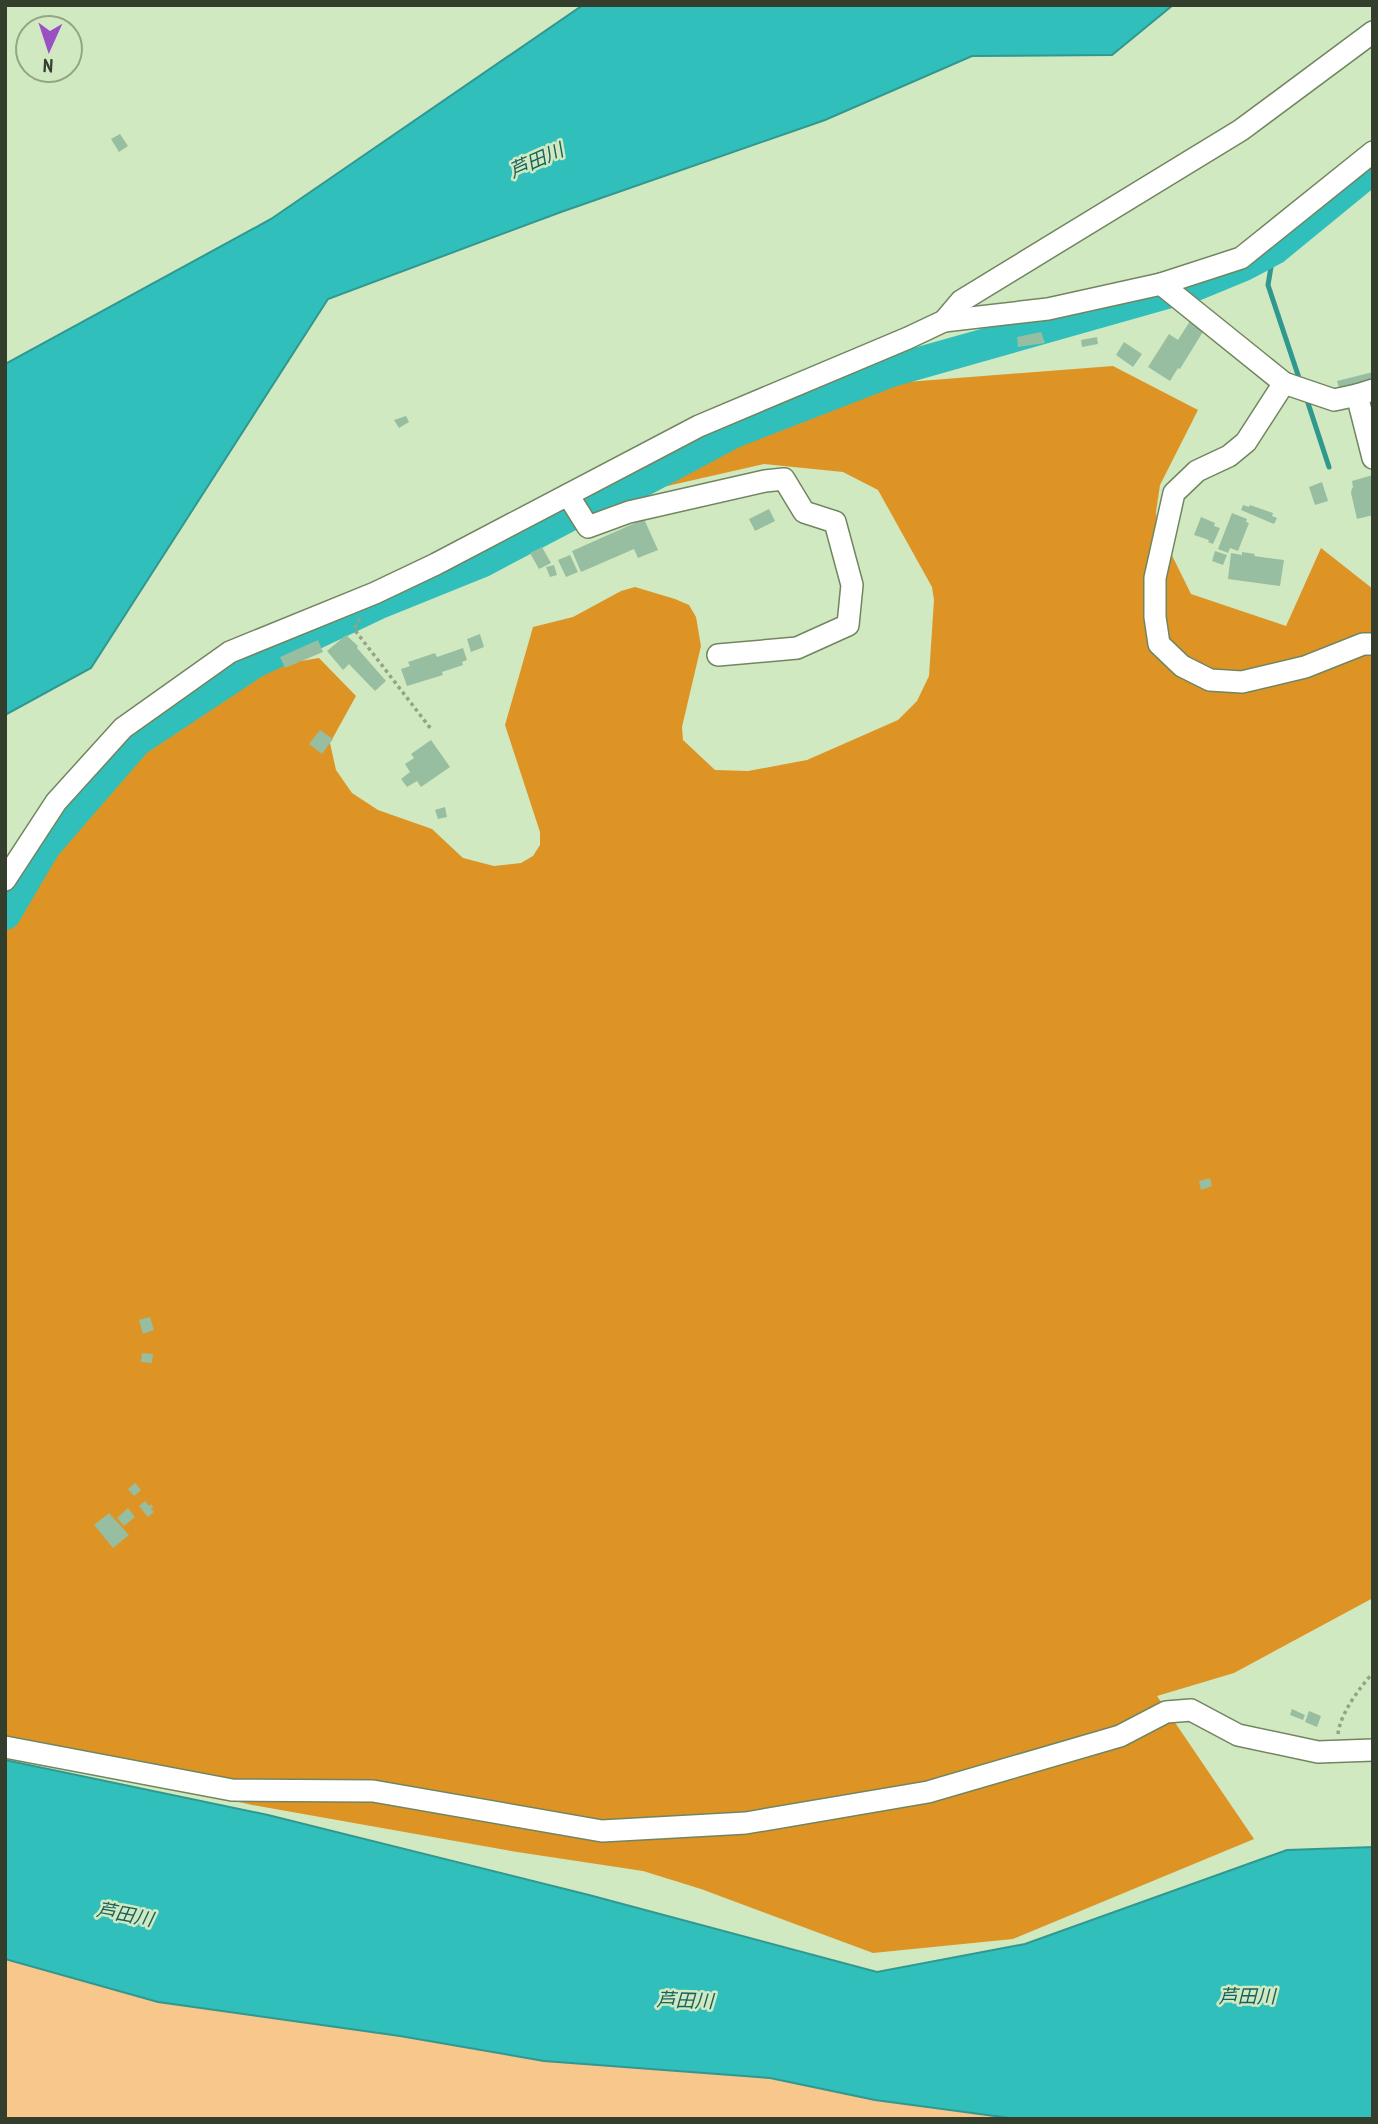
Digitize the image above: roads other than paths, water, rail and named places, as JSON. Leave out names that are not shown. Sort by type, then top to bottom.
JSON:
[{"type":"street","points":[[944,321],[961,301],[1241,130],[1373,32]]},
{"type":"street","points":[[5,880],[55,802],[123,728],[230,653],[375,593],[436,564],[699,426],[826,374],[944,321],[1048,309],[1161,284],[1241,257],[1373,152]]},
{"type":"street","points":[[1161,284],[1296,387],[1334,400],[1365,392],[1373,458]]},
{"type":"street","points":[[1296,387],[1246,442],[1229,456],[1197,471],[1174,493],[1155,578],[1155,617],[1159,643],[1182,666],[1210,680],[1242,682],[1305,667],[1363,645],[1373,644]]},
{"type":"street","points":[[569,495],[588,527],[629,512],[784,479],[804,512],[835,522],[852,585],[848,625],[797,648],[718,655]]},
{"type":"street","points":[[5,1747],[232,1790],[373,1791],[602,1831],[746,1823],[928,1792],[1120,1736],[1166,1712],[1191,1710],[1238,1735],[1318,1752],[1373,1750]]},
{"type":"water","name":"芦田川","points":[[583,5],[1173,5],[1112,55],[972,56],[825,120],[561,212],[328,299],[91,668],[5,715],[5,364],[271,219]]},
{"type":"water","name":"芦田川","points":[[5,1760],[268,1815],[589,1895],[877,1972],[1025,1944],[1287,1850],[1373,1847],[1373,2119],[1017,2119],[875,2100],[770,2078],[544,2061],[400,2036],[158,2002],[5,1959]]},
{"type":"waterway","points":[[5,914],[45,846],[136,741],[255,662],[377,604],[481,562],[734,432],[891,371],[1198,284],[1244,265],[1274,249],[1373,168]]},
{"type":"waterway","points":[[1274,249],[1268,285],[1300,381]]},
{"type":"waterway","points":[[1306,397],[1329,467]]}]
